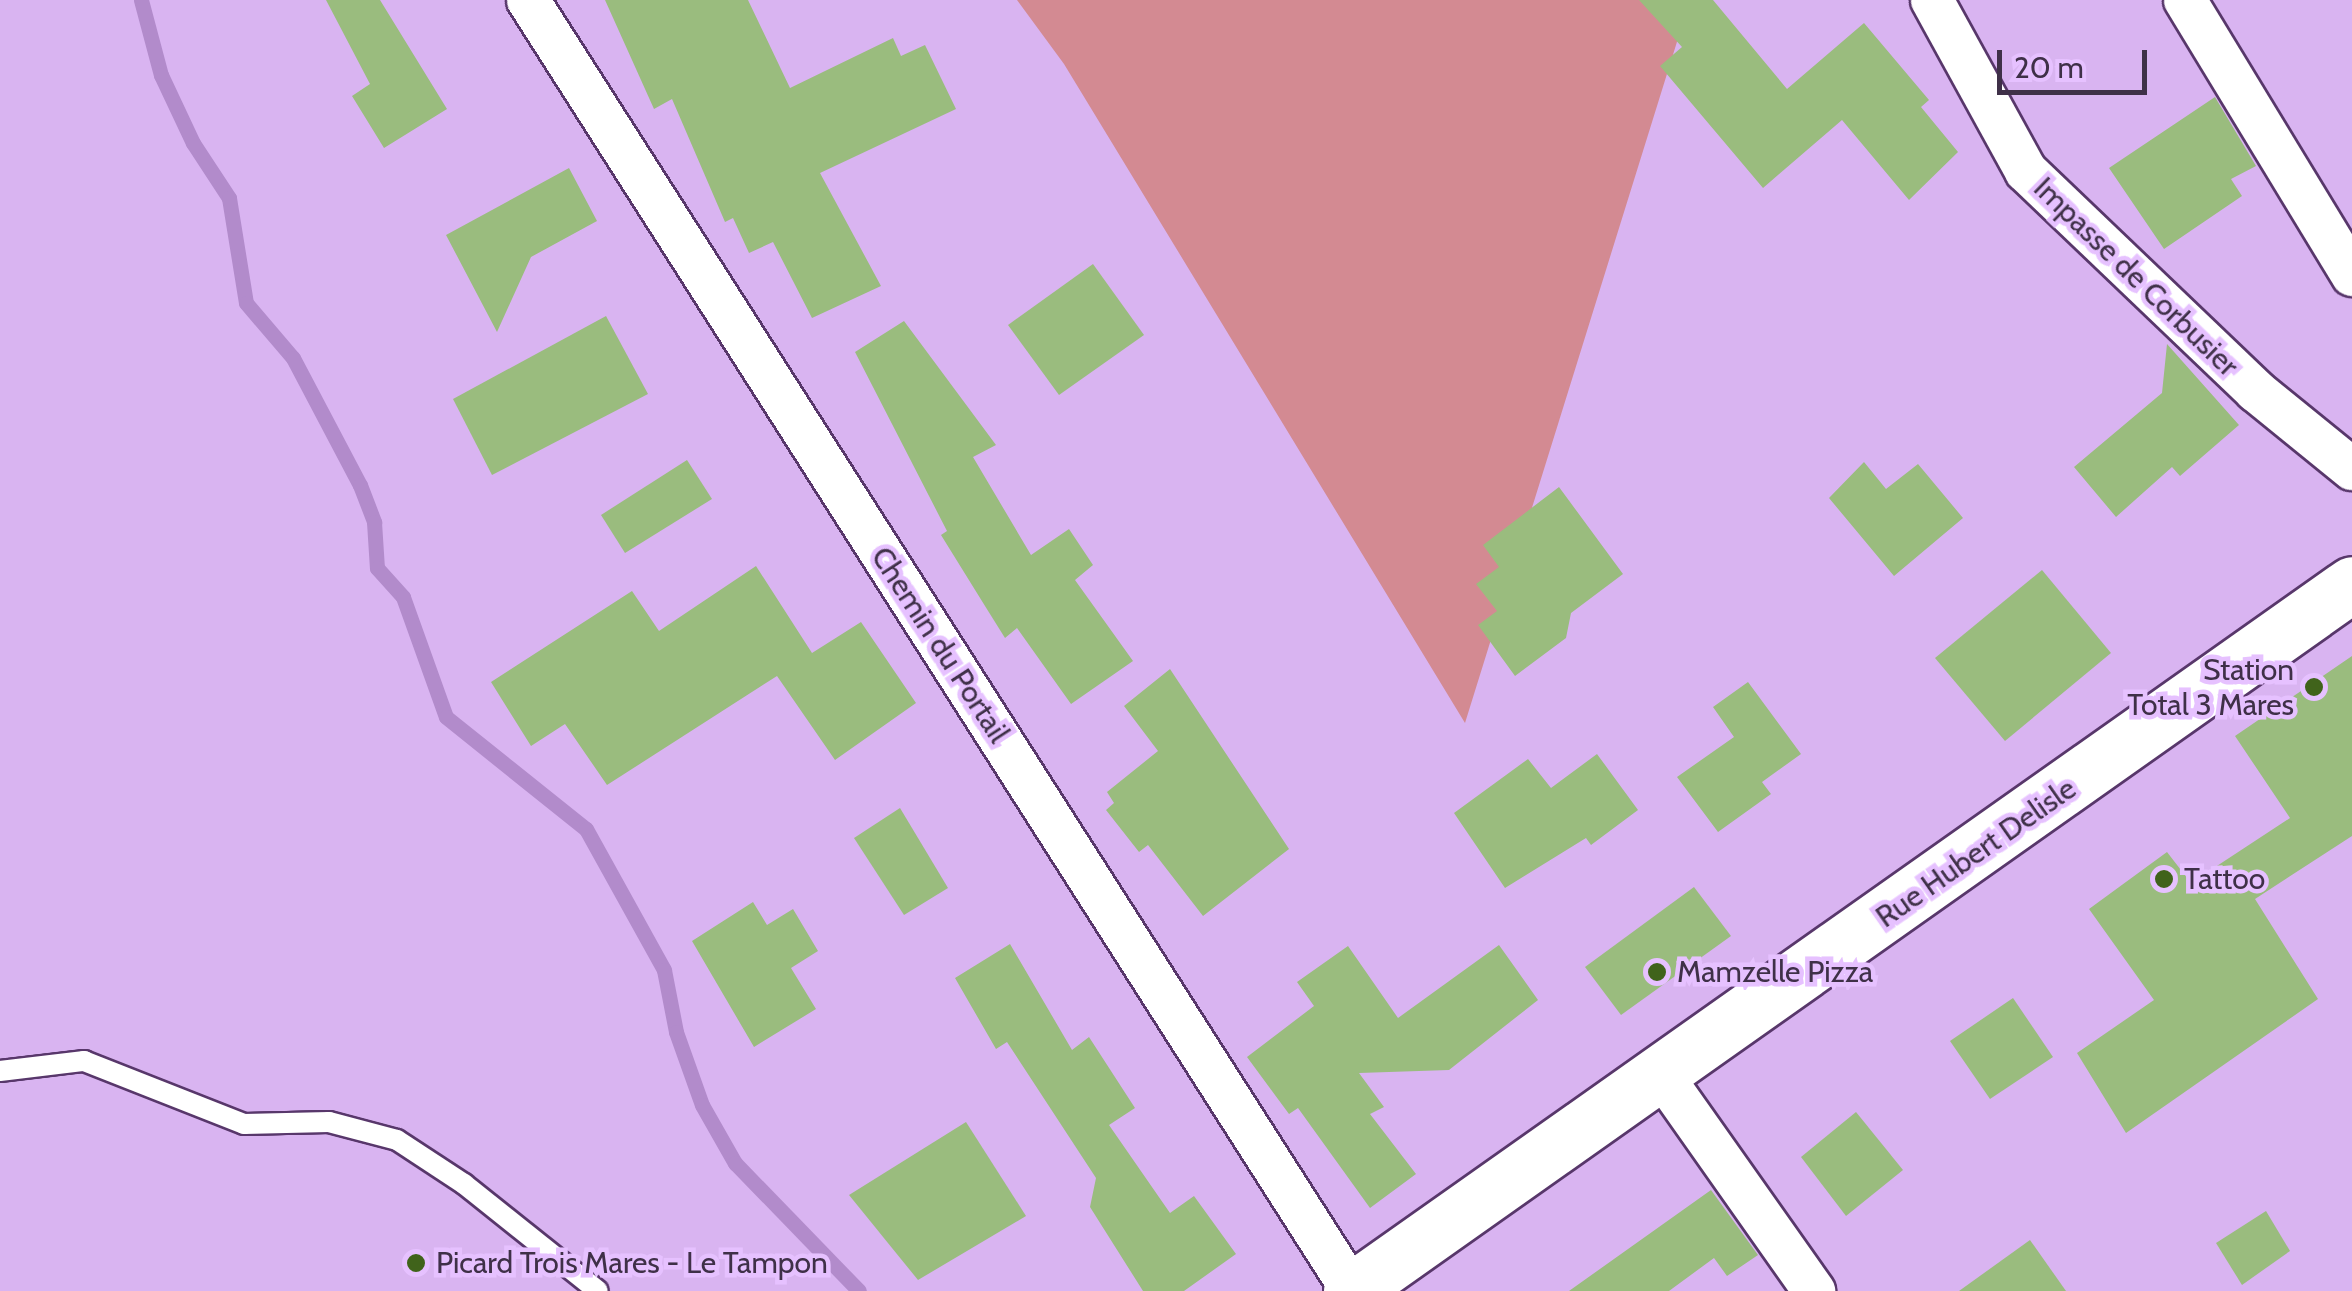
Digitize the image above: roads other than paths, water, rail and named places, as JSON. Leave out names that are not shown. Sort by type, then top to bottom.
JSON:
[{"type":"main road","name":"Rue Hubert Delisle","points":[[1352,1291],[2352,584]]},
{"type":"street","name":"Chemin du Portail","points":[[528,0],[1352,1291]]},
{"type":"street","name":"Impasse de Corbusier","points":[[1932,0],[2026,172],[2256,392],[2352,468]]},
{"type":"street","points":[[2185,0],[2352,276]]},
{"type":"street","points":[[1661,1074],[1814,1291]]},
{"type":"lane","points":[[0,1071],[84,1062],[244,1124],[329,1122],[397,1140],[464,1184],[598,1291]]},
{"type":"waterway","points":[[141,0],[161,75],[193,143],[229,198],[246,303],[293,358],[360,485],[374,522],[377,568],[403,597],[446,717],[586,829],[664,970],[676,1032],[702,1105],[735,1163],[859,1291]]},
{"type":"place","name":"Station Total 3 Mares","points":[[2314,687]]},
{"type":"place","name":"Tattoo","points":[[2164,879]]},
{"type":"place","name":"Mamzelle Pizza","points":[[1657,972]]},
{"type":"place","name":"Picard Trois Mares - Le Tampon","points":[[416,1263]]}]
